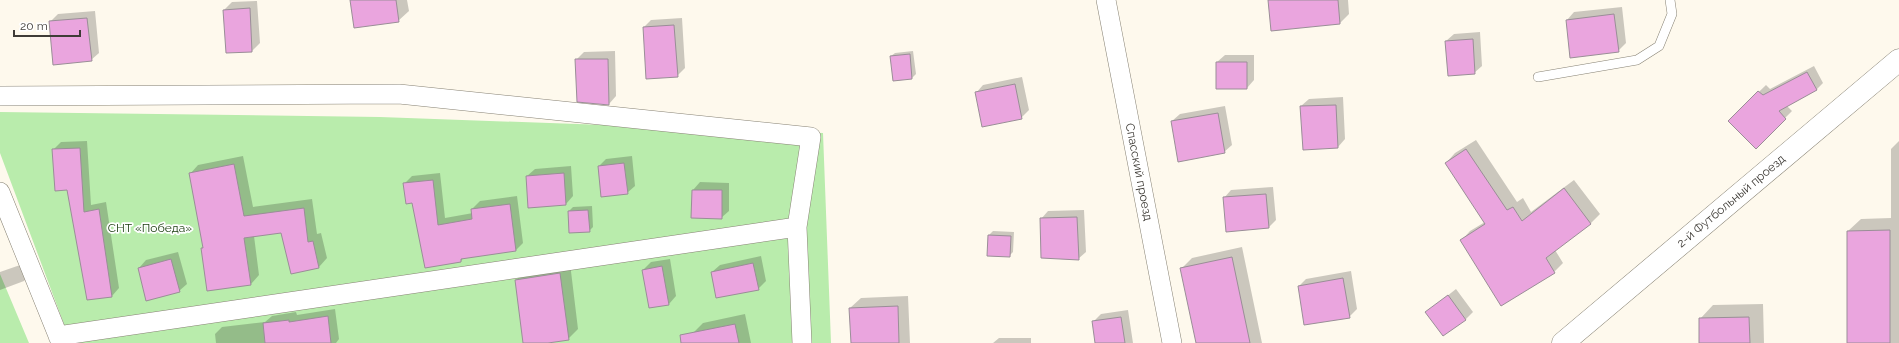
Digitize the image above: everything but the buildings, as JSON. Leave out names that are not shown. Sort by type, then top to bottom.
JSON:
[{"type":"street","name":"Спасский проезд","points":[[1106,0],[1172,343]]},
{"type":"street","name":"2-й Футбольный проезд","points":[[1563,343],[1899,60]]},
{"type":"street","points":[[0,96],[399,94],[811,138],[797,226],[802,343]]},
{"type":"street","points":[[0,192],[60,339],[797,226]]},
{"type":"lane","points":[[1538,77],[1637,60],[1659,46],[1672,14],[1670,0]]},
{"type":"green space","name":"СНТ «Победа»","points":[[0,112],[380,117],[823,133],[831,343],[71,343],[0,153]]},
{"type":"green space","points":[[0,274],[29,343],[0,343]]}]
